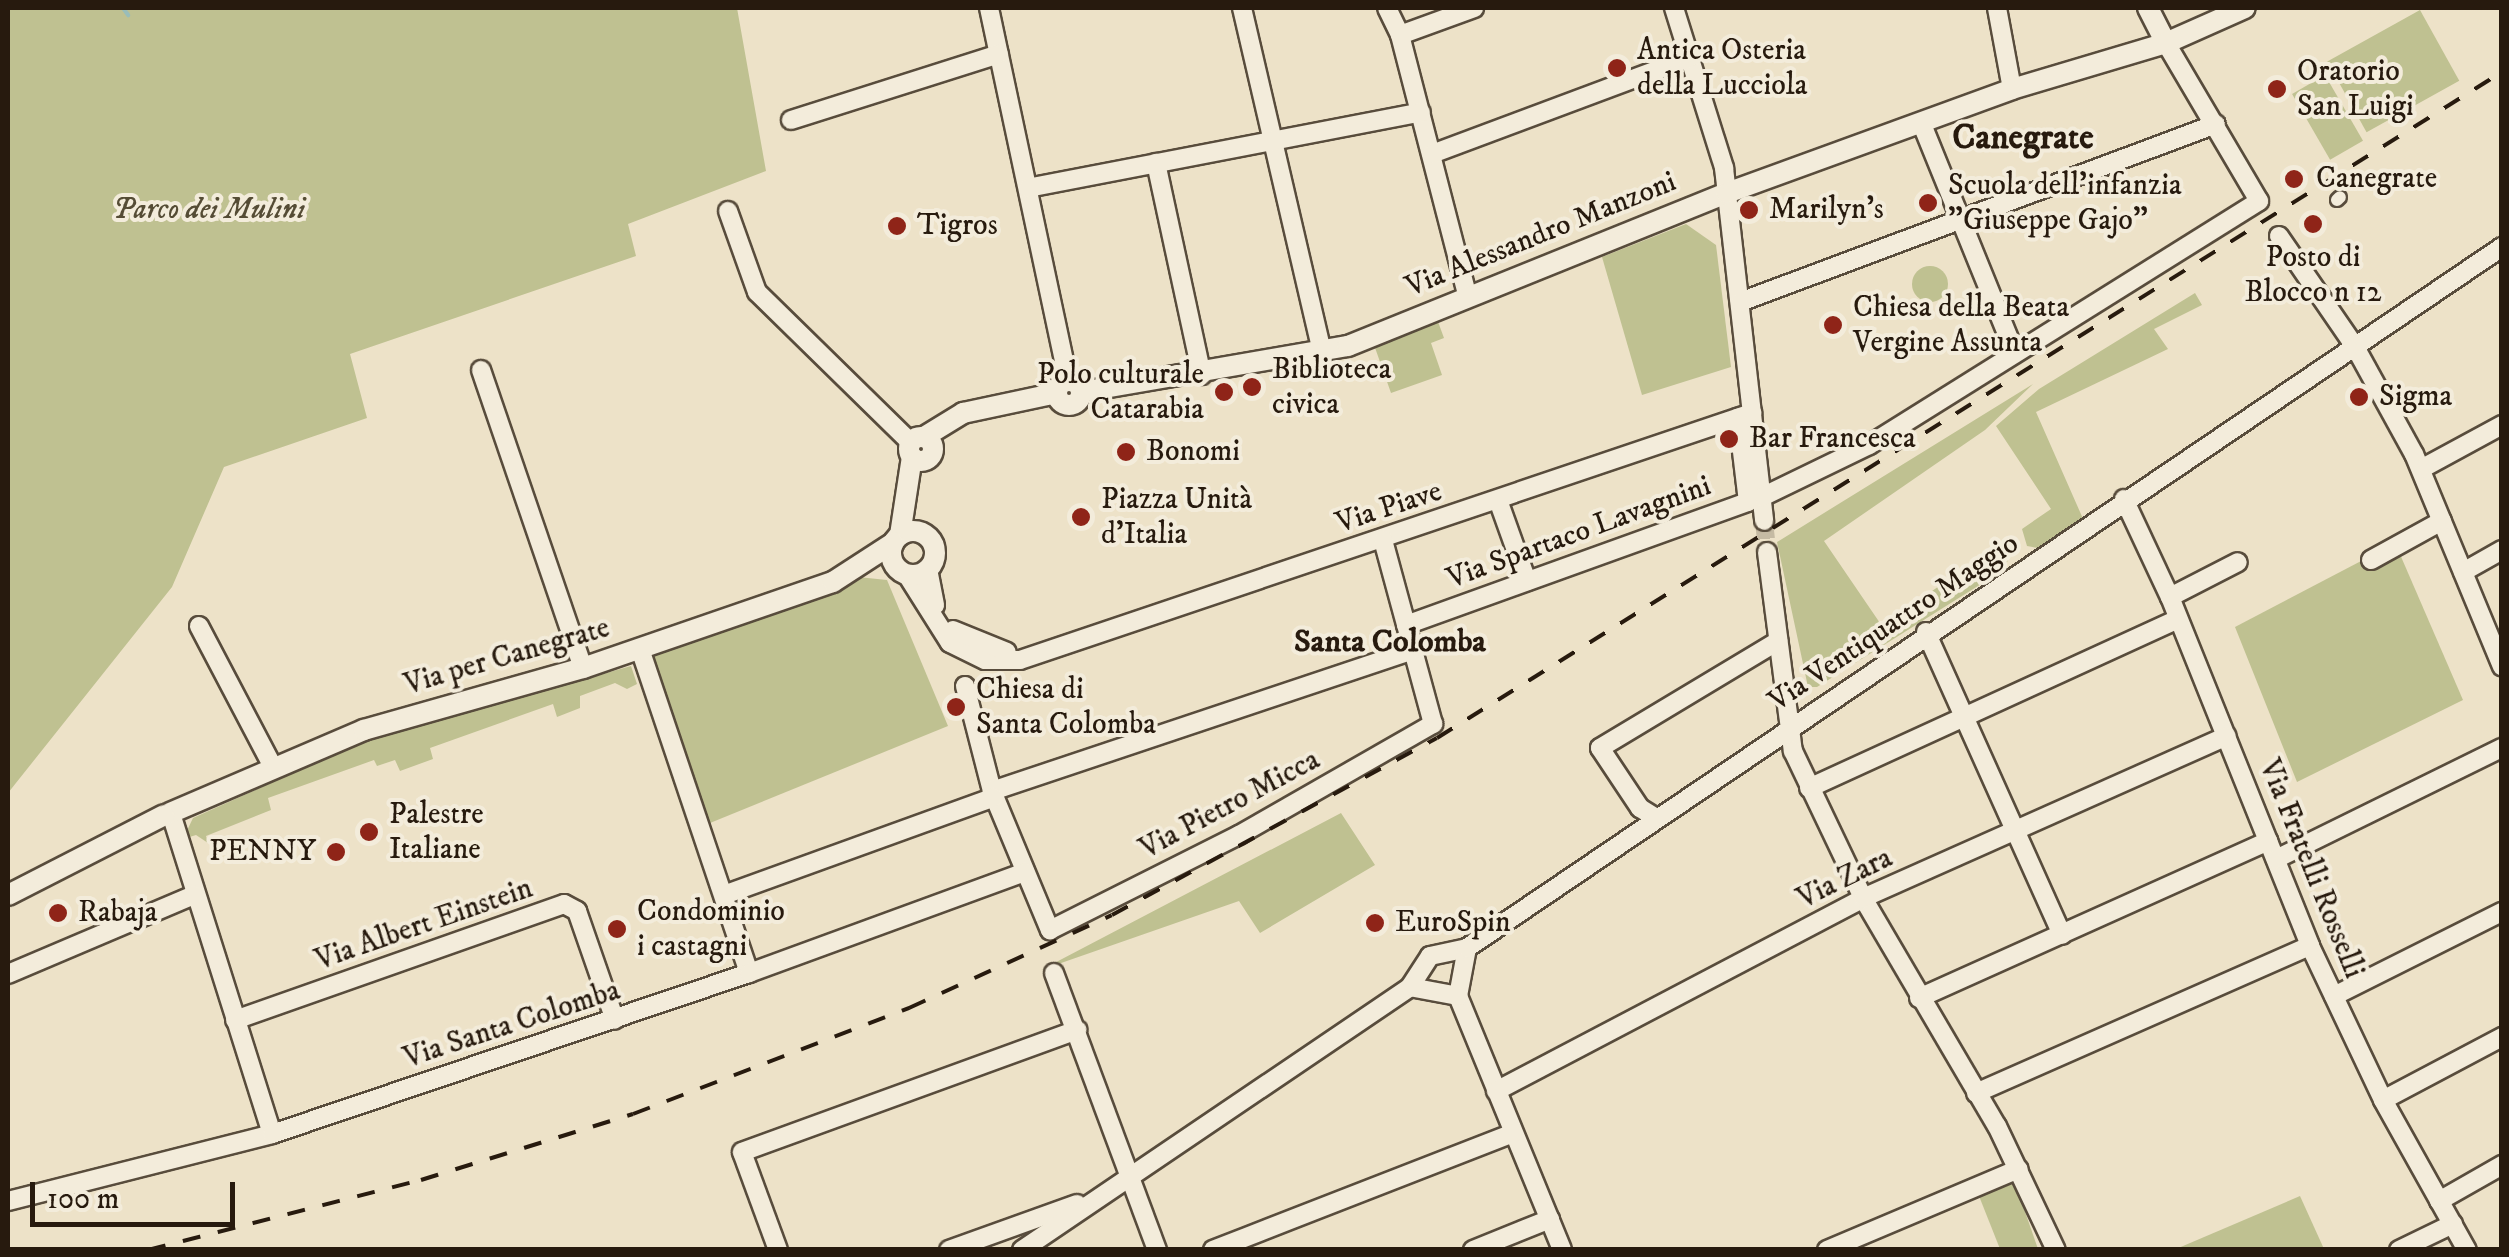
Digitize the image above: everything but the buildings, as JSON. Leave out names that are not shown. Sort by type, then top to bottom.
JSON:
[{"type":"street","points":[[989,8],[1068,389]]},
{"type":"street","points":[[1242,8],[1322,353]]},
{"type":"street","points":[[1387,8],[1400,36],[1467,296]]},
{"type":"street","points":[[1400,36],[1474,8]]},
{"type":"street","points":[[1674,8],[1728,193],[1740,302],[1745,415],[1764,521]]},
{"type":"street","points":[[1996,8],[2012,90]]},
{"type":"street","points":[[1762,497],[1869,445],[2259,201],[2148,8]]},
{"type":"street","name":"Via Alessandro Manzoni","points":[[920,449],[963,413],[1068,389],[1202,374],[1322,353],[1728,193],[2012,90],[2166,42],[2245,8]]},
{"type":"street","points":[[791,120],[999,54]]},
{"type":"street","points":[[1432,154],[1691,56]]},
{"type":"street","points":[[1028,188],[1421,112]]},
{"type":"street","points":[[1921,122],[2014,354]]},
{"type":"street","points":[[1740,302],[2216,124]]},
{"type":"street","points":[[1156,163],[1202,374]]},
{"type":"street","points":[[728,211],[756,292],[920,449],[892,561],[904,573],[938,632],[969,648]]},
{"type":"street","points":[[2279,236],[2354,345],[2421,470],[2501,661]]},
{"type":"street","name":"Via Ventiquattro Maggio","points":[[1423,964],[1444,952],[1453,978],[1647,818],[1788,729],[1926,632],[2502,247]]},
{"type":"street","points":[[481,370],[583,668]]},
{"type":"street","name":"Via Piave","points":[[969,648],[1003,661],[1042,653],[1745,415]]},
{"type":"street","name":"Via Spartaco Lavagnini","points":[[1406,625],[1748,502],[1745,415]]},
{"type":"street","points":[[2421,470],[2502,425]]},
{"type":"street","points":[[910,499],[922,533],[935,552],[928,569],[936,609],[969,648]]},
{"type":"street","points":[[1498,500],[1527,581]]},
{"type":"street","name":"Via Fratelli Rosselli","points":[[2124,500],[2170,597],[2310,946],[2383,1100],[2467,1250]]},
{"type":"street","points":[[2371,560],[2442,521]]},
{"type":"street","points":[[897,539],[922,533]]},
{"type":"street","name":"Via per Canegrate","points":[[8,895],[273,767],[364,730],[640,649],[853,572],[897,539]]},
{"type":"street","points":[[724,894],[993,794],[1413,650],[1382,540]]},
{"type":"street","points":[[2462,572],[2502,550]]},
{"type":"street","points":[[1767,552],[1788,729],[1809,788],[1863,898],[2019,1169],[2056,1250]]},
{"type":"street","points":[[2170,597],[2238,562]]},
{"type":"street","points":[[904,573],[928,569]]},
{"type":"street","name":"Via per Canegrate","points":[[853,572],[904,573]]},
{"type":"street","points":[[1809,788],[2178,619]]},
{"type":"street","points":[[199,626],[273,767]]},
{"type":"street","points":[[1926,632],[2062,935]]},
{"type":"street","points":[[1647,818],[1600,748],[1778,641]]},
{"type":"street","points":[[640,649],[750,974]]},
{"type":"street","name":"Via Pietro Micca","points":[[1025,872],[1050,930],[1240,834],[1433,724],[1413,650]]},
{"type":"street","points":[[965,686],[993,794],[1025,872]]},
{"type":"street","name":"Via Zara","points":[[1496,1091],[1863,898],[2227,736]]},
{"type":"street","points":[[1920,998],[2502,748]]},
{"type":"street","points":[[169,820],[272,1134]]},
{"type":"street","name":"Via Santa Colomba","points":[[8,1201],[272,1134],[750,974],[1025,872]]},
{"type":"street","points":[[8,974],[194,895]]},
{"type":"street","name":"Via Albert Einstein","points":[[235,1020],[564,904],[577,911],[616,1020]]},
{"type":"street","points":[[2334,996],[2502,912]]},
{"type":"street","points":[[1976,1093],[2310,946]]},
{"type":"street","points":[[1410,987],[1423,964],[1453,978],[1562,1250]]},
{"type":"street","points":[[1054,973],[1157,1250]]},
{"type":"street","points":[[1022,1250],[1410,987],[1453,978]]},
{"type":"street","points":[[778,1250],[742,1152],[1078,1030]]},
{"type":"street","points":[[2383,1100],[2502,1037]]},
{"type":"street","points":[[1214,1250],[1513,1133]]},
{"type":"street","points":[[2440,1201],[2502,1164]]},
{"type":"street","points":[[1827,1250],[2019,1169]]},
{"type":"street","points":[[949,1250],[1082,1202],[1130,1176]]},
{"type":"street","points":[[1473,1250],[1550,1220]]},
{"type":"street","points":[[2399,1250],[2453,1224]]},
{"type":"green space","name":"Parco dei Mulini","points":[[8,8],[737,8],[766,171],[628,224],[636,256],[350,354],[367,418],[224,467],[172,587],[8,793]]},
{"type":"green space","points":[[2420,10],[2459,81],[2367,132],[2327,61]]},
{"type":"green space","points":[[2325,75],[2363,141],[2330,160],[2292,94]]},
{"type":"green space","points":[[1686,224],[1716,245],[1731,367],[1642,395],[1602,257]]},
{"type":"green space","points":[[1930,266],[1943,271],[1948,284],[1943,297],[1930,302],[1917,297],[1912,284],[1917,271]]},
{"type":"green space","points":[[2195,293],[2202,305],[2154,329],[2168,349],[2036,412],[2084,521],[2038,548],[2027,546],[2022,529],[2051,509],[1996,426],[2039,389]]},
{"type":"green space","points":[[1437,319],[1444,338],[1431,343],[1442,375],[1391,393],[1373,342]]},
{"type":"green space","points":[[2033,384],[1985,430],[1824,541],[1882,626],[1995,547],[2009,556],[2005,569],[1817,687],[1808,687],[1777,542]]},
{"type":"green space","points":[[2399,552],[2463,700],[2297,782],[2235,627],[2363,560]]},
{"type":"green space","points":[[858,577],[887,580],[948,726],[710,823],[650,656]]},
{"type":"green space","points":[[631,666],[637,684],[627,689],[615,683],[580,696],[580,708],[557,717],[553,704],[430,748],[433,759],[400,771],[395,760],[377,766],[374,760],[268,798],[271,810],[206,836],[208,843],[196,835],[183,839],[193,818],[364,741]]},
{"type":"green space","points":[[1341,813],[1375,865],[1260,933],[1239,901],[1041,970]]},
{"type":"green space","points":[[2015,1183],[2038,1249],[2000,1249],[1979,1196]]},
{"type":"green space","points":[[2300,1196],[2324,1249],[2176,1249]]},
{"type":"waterway","points":[[123,8],[128,15]]},
{"type":"tunnel","points":[[1764,521],[1767,552]]},
{"type":"railway","points":[[148,1250],[421,1180],[633,1114],[909,1008],[1112,915],[1437,738],[2502,72]]},
{"type":"place","name":"Antica Osteria della Lucciola","points":[[1617,68]]},
{"type":"place","name":"Oratorio San Luigi","points":[[2277,89]]},
{"type":"place","name":"Canegrate","points":[[2294,179]]},
{"type":"place","name":"Scuola dell'infanzia \"Giuseppe Gajo\"","points":[[1928,203]]},
{"type":"place","name":"Marilyn's","points":[[1749,210]]},
{"type":"place","name":"Posto di Blocco n 12","points":[[2313,224]]},
{"type":"place","name":"Tigros","points":[[897,226]]},
{"type":"place","name":"Chiesa della Beata Vergine Assunta","points":[[1833,325]]},
{"type":"place","name":"Biblioteca civica","points":[[1252,387]]},
{"type":"place","name":"Polo culturale Catarabia","points":[[1224,392]]},
{"type":"place","name":"Sigma","points":[[2359,397]]},
{"type":"place","name":"Bar Francesca","points":[[1729,439]]},
{"type":"place","name":"Bonomi","points":[[1126,452]]},
{"type":"place","name":"Piazza Unità d'Italia","points":[[1081,517]]},
{"type":"place","name":"Chiesa di Santa Colomba","points":[[956,707]]},
{"type":"place","name":"Palestre Italiane","points":[[369,832]]},
{"type":"place","name":"PENNY","points":[[336,852]]},
{"type":"place","name":"Rabaja","points":[[58,913]]},
{"type":"place","name":"EuroSpin","points":[[1375,923]]},
{"type":"place","name":"Condominio i castagni","points":[[617,929]]},
{"type":"district","name":"Canegrate","points":[[2023,138]]},
{"type":"district","name":"Santa Colomba","points":[[1390,642]]}]
